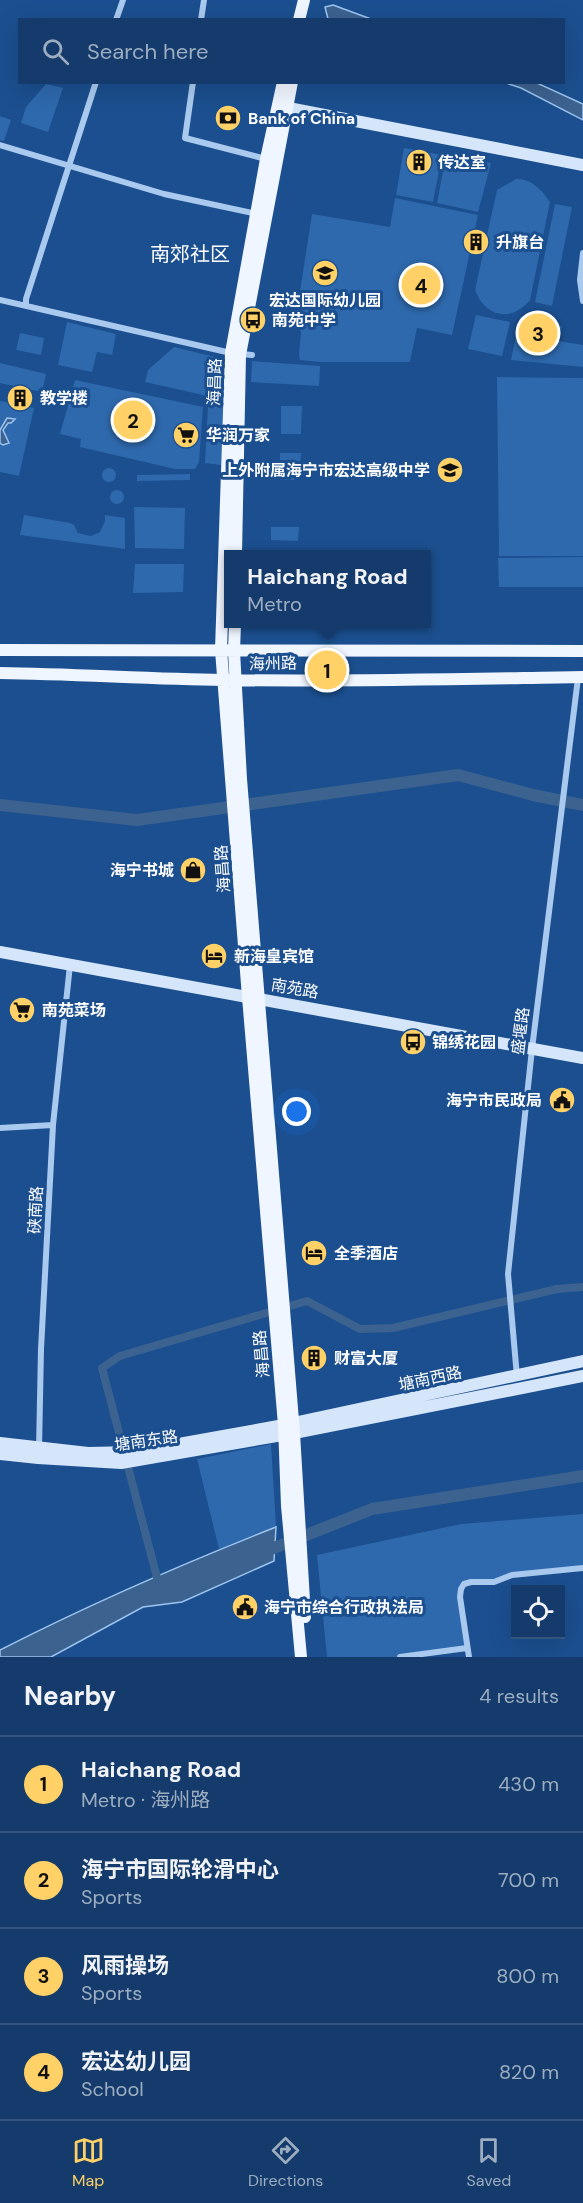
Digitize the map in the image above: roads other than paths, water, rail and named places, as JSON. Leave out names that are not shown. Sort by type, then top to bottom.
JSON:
[{"type":"main road","points":[[300,18],[304,0]]},
{"type":"main road","points":[[306,18],[311,0]]},
{"type":"main road","name":"海昌路","points":[[232,550],[241,354],[262,215],[282,106],[283,84]]},
{"type":"main road","name":"海昌路","points":[[262,215],[266,159],[291,84]]},
{"type":"main road","points":[[282,106],[583,165]]},
{"type":"main road","name":"海昌路","points":[[236,550],[241,354]]},
{"type":"main road","name":"海昌路","points":[[229,628],[228,651],[236,780],[289,1429],[301,1657]]},
{"type":"main road","name":"海昌路","points":[[228,651],[234,628]]},
{"type":"main road","name":"海州路","points":[[0,650],[583,651]]},
{"type":"main road","name":"海州路","points":[[0,673],[230,680],[580,677]]},
{"type":"main road","name":"南苑路","points":[[0,952],[583,1058]]},
{"type":"main road","name":"塘南西路","points":[[289,1429],[583,1361]]},
{"type":"main road","name":"塘南西路","points":[[289,1429],[583,1376]]},
{"type":"main road","name":"塘南东路","points":[[0,1443],[38,1453],[121,1463],[138,1456],[289,1429]]},
{"type":"main road","name":"塘南东路","points":[[0,1454],[109,1452],[138,1456]]},
{"type":"main road","name":"海昌路","points":[[298,1582],[309,1657]]},
{"type":"street","points":[[117,18],[123,0]]},
{"type":"street","points":[[201,18],[204,0]]},
{"type":"street","points":[[26,306],[26,299],[95,84]]},
{"type":"street","points":[[193,84],[185,138],[266,159]]},
{"type":"street","points":[[0,145],[164,194],[262,215]]},
{"type":"street","points":[[583,254],[580,280],[583,301]]},
{"type":"street","points":[[0,300],[241,354]]},
{"type":"street","name":"盛堰路","points":[[520,1389],[510,1311],[508,1274],[532,1049],[565,776],[580,677]]},
{"type":"street","name":"硖南路","points":[[38,1453],[54,1125],[70,965]]},
{"type":"street","points":[[0,1128],[54,1125]]},
{"type":"street","points":[[469,1657],[460,1597],[464,1584],[494,1582],[512,1575],[583,1568]]},
{"type":"street","points":[[400,1657],[467,1648]]},
{"type":"waterway","points":[[0,805],[137,820],[458,775],[533,795],[583,805]]},
{"type":"waterway","points":[[159,1585],[102,1368],[120,1356],[307,1301],[360,1329],[393,1328],[557,1289],[583,1287]]},
{"type":"waterway","points":[[261,1553],[372,1509],[583,1476]]},
{"type":"place","name":"Bank of China","points":[[228,118]]},
{"type":"place","name":"传达室","points":[[419,162]]},
{"type":"place","name":"升旗台","points":[[476,242]]},
{"type":"place","name":"宏达国际幼儿园","points":[[325,273]]},
{"type":"place","name":"宏达幼儿园","points":[[421,285]]},
{"type":"place","name":"南苑中学","points":[[253,320]]},
{"type":"place","name":"风雨操场","points":[[538,333]]},
{"type":"place","name":"教学楼","points":[[20,398]]},
{"type":"place","name":"海宁市国际轮滑中心","points":[[133,420]]},
{"type":"place","name":"华润万家","points":[[186,435]]},
{"type":"place","name":"上外附属海宁市宏达高级中学","points":[[450,470]]},
{"type":"place","name":"Haichang Road","points":[[327,670]]},
{"type":"place","name":"海宁书城","points":[[193,870]]},
{"type":"place","name":"新海皇宾馆","points":[[214,956]]},
{"type":"place","name":"南苑菜场","points":[[22,1010]]},
{"type":"place","name":"锦绣花园","points":[[413,1042]]},
{"type":"place","name":"海宁市民政局","points":[[562,1100]]},
{"type":"place","name":"全季酒店","points":[[314,1253]]},
{"type":"place","name":"财富大厦","points":[[314,1358]]},
{"type":"place","name":"海宁市综合行政执法局","points":[[245,1607]]},
{"type":"district","name":"南郊社区","points":[[190,254]]}]
